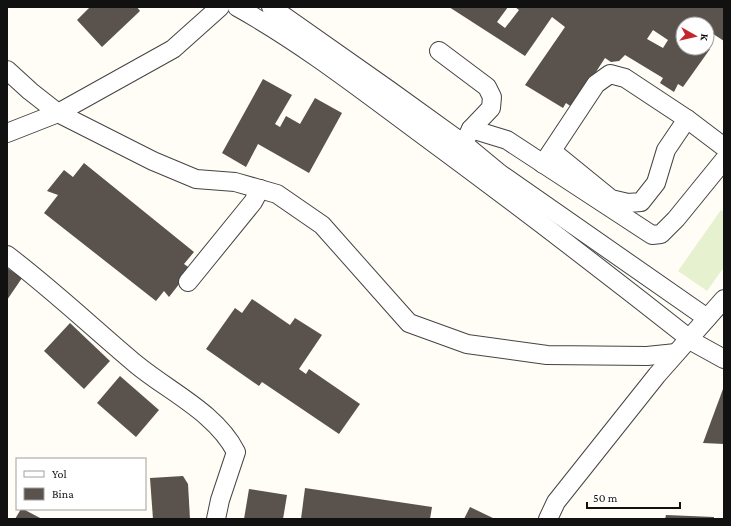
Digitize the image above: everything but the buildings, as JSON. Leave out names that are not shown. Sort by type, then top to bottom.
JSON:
[{"type":"street","points":[[7,133],[58,113],[173,49],[220,7]]},
{"type":"street","points":[[237,7],[258,19],[336,71],[463,144],[689,338],[724,359]]},
{"type":"street","points":[[271,7],[463,144],[499,173],[707,318]]},
{"type":"street","points":[[439,51],[487,87],[492,97],[491,108],[463,144]]},
{"type":"street","points":[[7,70],[30,91],[58,113],[153,161],[196,179],[236,182],[277,194],[322,225],[409,323],[467,344],[547,355],[647,356],[676,353]]},
{"type":"street","points":[[547,158],[596,84],[610,74],[625,78],[688,119],[724,148]]},
{"type":"street","points":[[463,144],[507,140],[547,158],[611,199],[628,202],[641,202],[656,183],[666,150],[688,119]]},
{"type":"street","points":[[547,158],[652,235],[661,234],[676,220],[724,160]]},
{"type":"street","points":[[188,282],[253,202],[260,189]]},
{"type":"street","points":[[7,254],[46,284],[137,365],[205,416],[229,439],[236,452],[220,500],[216,519]]},
{"type":"street","points":[[548,519],[556,502],[676,353],[724,299]]},
{"type":"green space","points":[[721,210],[724,212],[724,267],[707,291],[678,271]]}]
